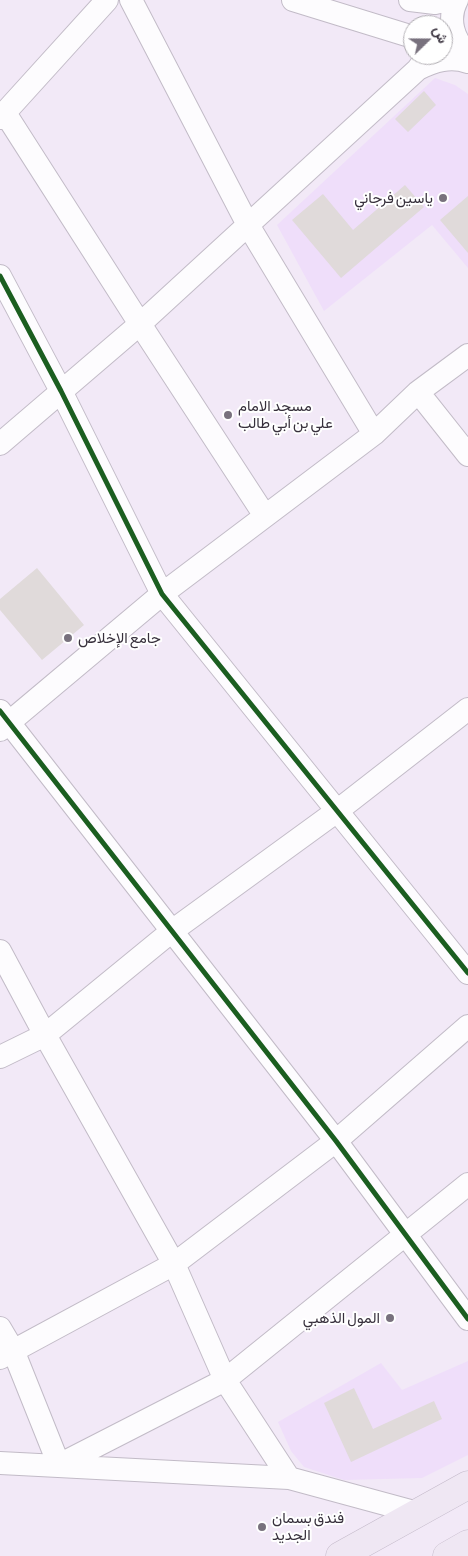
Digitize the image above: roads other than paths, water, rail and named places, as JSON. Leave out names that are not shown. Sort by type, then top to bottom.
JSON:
[{"type":"highway","points":[[340,1556],[468,1485]]},
{"type":"highway","points":[[448,1556],[468,1544]]},
{"type":"street","points":[[107,0],[2,115],[265,516]]},
{"type":"street","points":[[131,0],[248,225],[374,434]]},
{"type":"street","points":[[293,0],[403,34]]},
{"type":"street","points":[[410,0],[453,3]]},
{"type":"street","points":[[449,15],[453,3]]},
{"type":"street","points":[[453,3],[452,24],[456,38],[468,54]]},
{"type":"street","points":[[453,54],[468,62]]},
{"type":"street","points":[[453,60],[468,62]]},
{"type":"street","points":[[0,444],[140,324],[420,65]]},
{"type":"street","points":[[0,276],[61,391],[162,594],[468,973]]},
{"type":"street","points":[[468,355],[418,392],[374,434],[162,594],[3,721],[172,931],[336,1141],[468,1319]]},
{"type":"street","points":[[418,392],[468,454]]},
{"type":"street","points":[[0,1057],[45,1035],[172,931],[337,811],[468,709]]},
{"type":"street","points":[[0,951],[174,1264],[225,1380],[289,1478]]},
{"type":"street","points":[[6,1354],[174,1264],[336,1141],[468,1026]]},
{"type":"street","points":[[59,1465],[225,1380],[468,1184]]},
{"type":"street","points":[[0,1328],[6,1354],[59,1465]]},
{"type":"street","points":[[0,1463],[289,1478],[418,1513]]},
{"type":"place","name":"ياسين فرجاني","points":[[443,198]]},
{"type":"place","name":"مسجد الامام علي بن أبي طالب","points":[[228,415]]},
{"type":"place","name":"جامع الإخلاص","points":[[68,638]]},
{"type":"place","name":"المول الذهبي","points":[[390,1318]]},
{"type":"place","name":"فندق بسمان الجديد","points":[[262,1527]]}]
